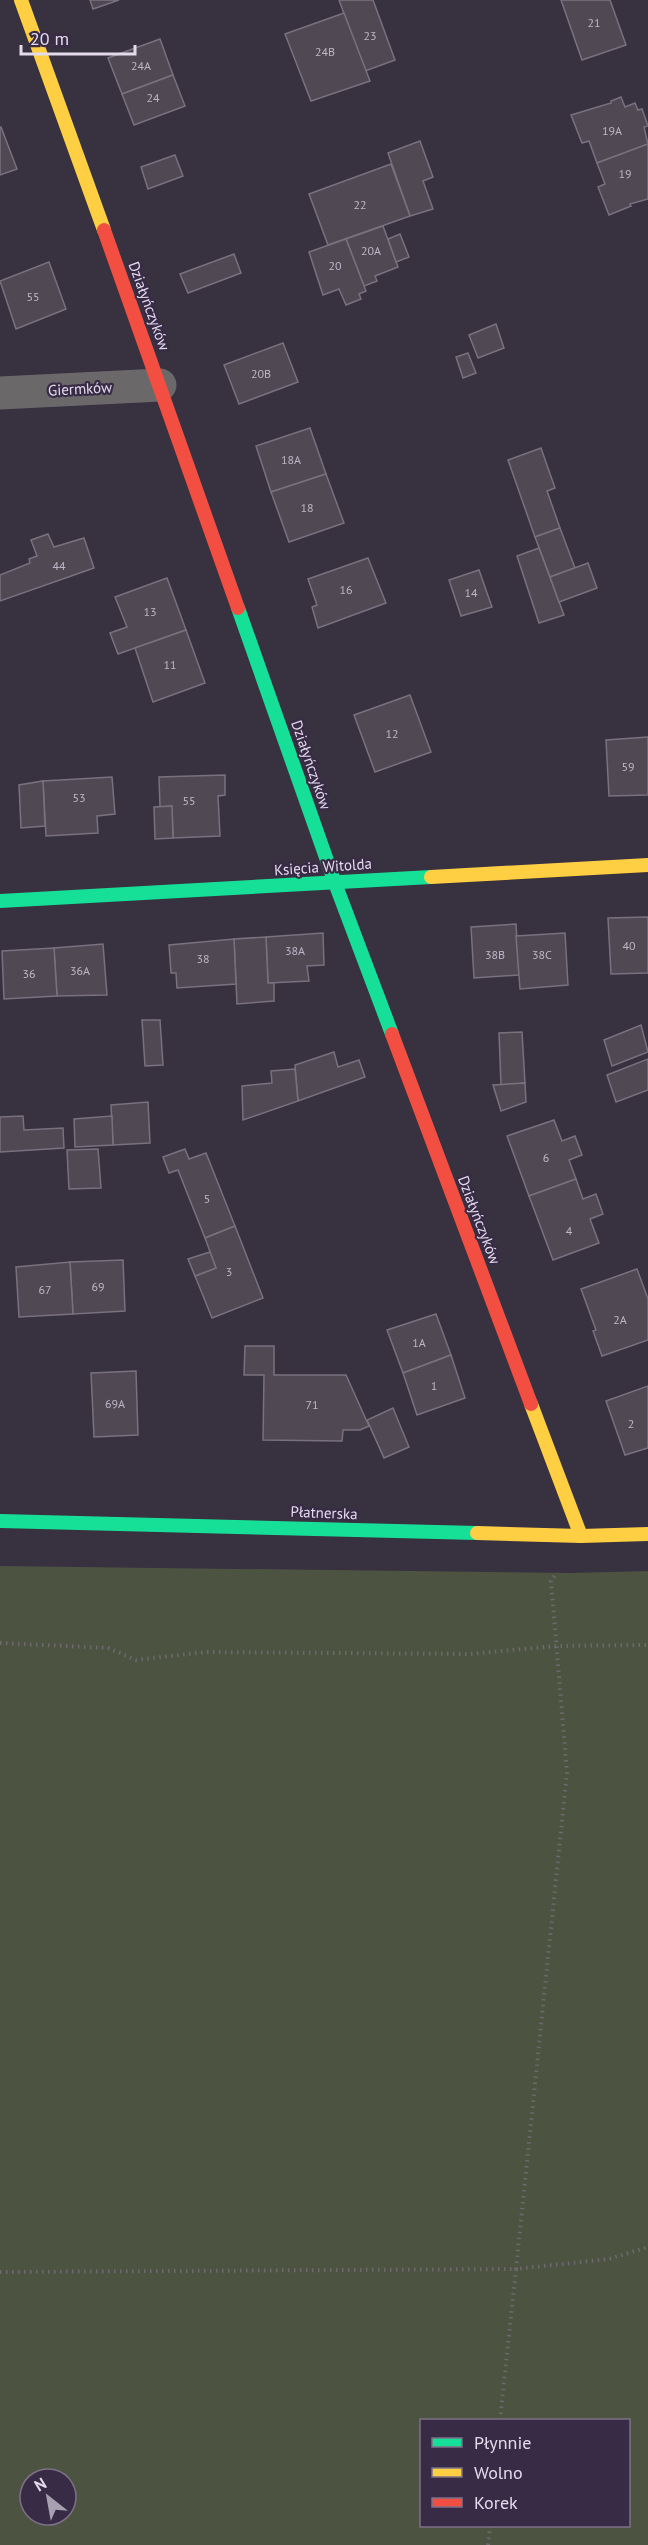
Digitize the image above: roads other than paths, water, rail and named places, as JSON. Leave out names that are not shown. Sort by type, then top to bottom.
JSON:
[{"type":"street","name":"Działyńczyków","points":[[21,0],[160,385],[335,883],[581,1536]]},
{"type":"street","name":"Giermków","points":[[0,393],[160,385]]},
{"type":"street","name":"Księcia Witolda","points":[[0,900],[648,865]]},
{"type":"street","name":"Płatnerska","points":[[0,1521],[581,1536],[648,1534]]}]
